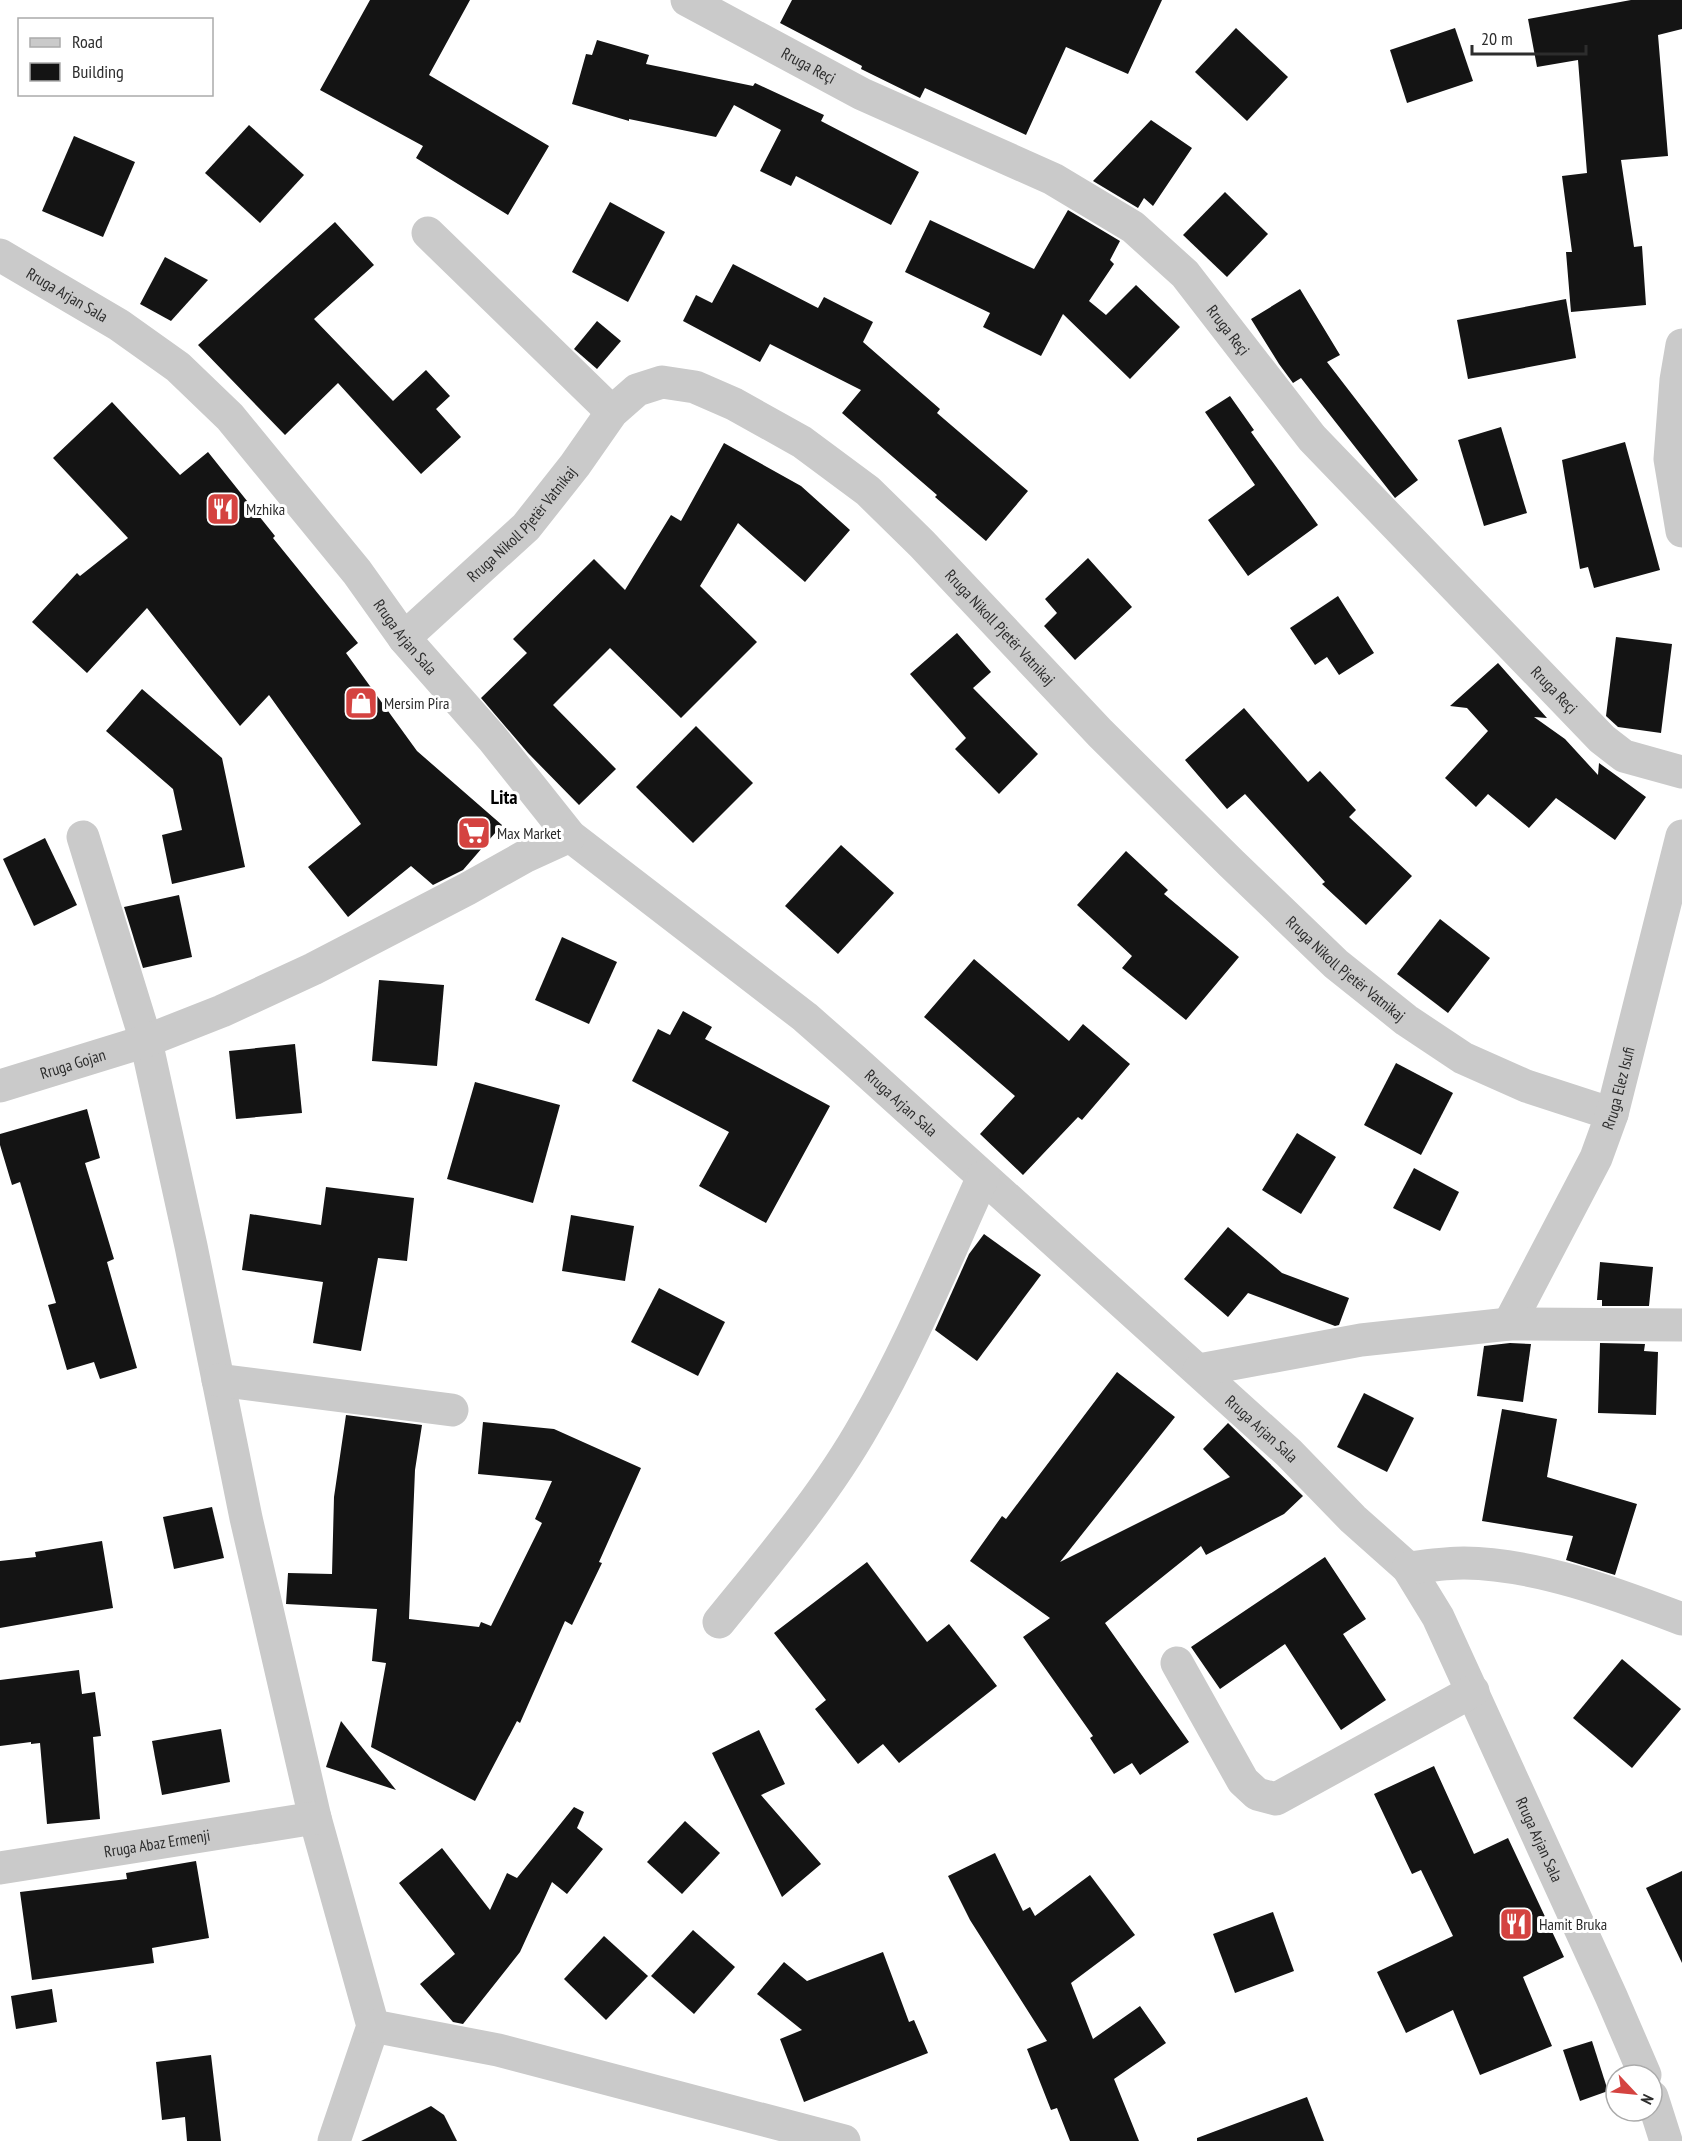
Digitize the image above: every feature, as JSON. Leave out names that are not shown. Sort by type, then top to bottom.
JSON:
[{"type":"street","name":"Rruga Reçi","points":[[687,0],[862,94],[1053,179],[1133,227],[1185,274],[1312,438],[1602,739],[1624,756],[1682,772]]},
{"type":"street","points":[[428,232],[612,411]]},
{"type":"street","name":"Rruga Arjan Sala","points":[[0,255],[119,326],[178,367],[230,417],[357,572],[404,638],[492,738],[570,837],[805,1017],[1199,1370],[1289,1453],[1353,1520],[1408,1568],[1438,1617],[1473,1691],[1640,2063]]},
{"type":"street","points":[[1682,345],[1676,380],[1670,459],[1682,531]]},
{"type":"street","name":"Rruga Nikoll Pjetër Vatnikaj","points":[[404,638],[526,527],[575,465],[612,411],[637,390],[662,382],[695,387],[734,404],[802,442],[868,492],[922,544],[1100,733],[1336,964],[1406,1020],[1463,1058],[1526,1086],[1612,1113]]},
{"type":"street","name":"Rruga Elez Isufi","points":[[1509,1324],[1591,1168],[1612,1113],[1670,926],[1682,836]]},
{"type":"street","points":[[83,837],[146,1041],[191,1246],[246,1518],[315,1818],[373,2026],[334,2141]]},
{"type":"street","name":"Rruga Gojan","points":[[0,1086],[146,1041],[222,1011],[313,969],[524,857],[570,837]]},
{"type":"street","points":[[719,1622],[805,1514],[864,1427],[888,1383],[983,1177]]},
{"type":"street","points":[[1199,1370],[1361,1340],[1509,1324],[1682,1325]]},
{"type":"street","points":[[218,1380],[452,1410]]},
{"type":"street","points":[[1408,1568],[1464,1563],[1527,1570],[1620,1595],[1682,1619]]},
{"type":"street","points":[[1177,1663],[1243,1780],[1257,1794],[1276,1799],[1473,1691]]},
{"type":"street","name":"Rruga Abaz Ermenji","points":[[0,1868],[315,1818]]},
{"type":"street","points":[[373,2026],[498,2050],[844,2141]]},
{"type":"street","points":[[1660,2123],[1666,2141]]},
{"type":"building","points":[[370,0],[470,0],[429,75],[549,146],[508,215],[416,158],[423,146],[320,90]]},
{"type":"building","points":[[792,0],[1162,0],[1128,74],[1066,47],[1026,135],[925,88],[920,98],[861,69],[862,66],[780,23]]},
{"type":"building","points":[[1631,0],[1682,0],[1682,29],[1658,35],[1668,156],[1621,160],[1634,247],[1642,246],[1646,305],[1571,312],[1566,252],[1572,252],[1562,176],[1587,173],[1578,60],[1537,67],[1528,19]]},
{"type":"building","points":[[1236,28],[1288,77],[1247,121],[1195,72]]},
{"type":"building","points":[[1455,28],[1473,81],[1407,103],[1390,50]]},
{"type":"building","points":[[597,40],[649,55],[646,64],[753,86],[755,83],[824,115],[821,121],[919,172],[891,225],[796,176],[791,186],[760,171],[781,130],[734,105],[716,137],[629,119],[629,121],[572,104],[586,54],[592,55]]},
{"type":"building","points":[[1151,120],[1192,148],[1153,206],[1144,198],[1138,208],[1093,181]]},
{"type":"building","points":[[249,125],[304,175],[260,223],[205,173]]},
{"type":"building","points":[[74,136],[135,162],[103,237],[42,211]]},
{"type":"building","points":[[1225,192],[1268,234],[1227,277],[1183,235]]},
{"type":"building","points":[[610,202],[665,232],[628,302],[572,272]]},
{"type":"building","points":[[1068,210],[1120,241],[1110,260],[1114,264],[1089,301],[1106,315],[1136,285],[1180,327],[1130,379],[1063,314],[1041,356],[983,327],[990,313],[905,272],[930,220],[1034,269]]},
{"type":"building","points":[[335,222],[374,265],[314,319],[393,401],[426,370],[450,396],[436,409],[461,437],[421,474],[338,383],[285,435],[198,345]]},
{"type":"building","points":[[165,257],[208,280],[171,321],[140,304]]},
{"type":"building","points":[[733,264],[818,308],[824,297],[873,322],[863,342],[940,409],[937,413],[1028,491],[986,541],[935,497],[937,495],[842,413],[861,390],[770,344],[760,362],[683,321],[696,295],[712,303]]},
{"type":"building","points":[[1300,289],[1340,355],[1327,362],[1418,480],[1395,498],[1301,378],[1293,383],[1251,319]]},
{"type":"building","points":[[1566,299],[1576,358],[1468,379],[1457,320]]},
{"type":"building","points":[[597,321],[621,341],[597,369],[574,349]]},
{"type":"building","points":[[1230,396],[1254,430],[1251,432],[1318,525],[1248,576],[1208,520],[1255,485],[1205,412]]},
{"type":"building","points":[[112,402],[180,475],[208,452],[275,536],[273,538],[358,643],[346,653],[417,751],[502,825],[463,870],[433,885],[411,866],[348,917],[308,867],[361,824],[269,695],[240,726],[147,608],[87,673],[32,622],[77,573],[80,576],[128,538],[53,458]]},
{"type":"building","points":[[1501,427],[1527,513],[1484,526],[1458,440]]},
{"type":"building","points":[[1625,442],[1660,570],[1594,588],[1588,567],[1580,569],[1562,460]]},
{"type":"building","points":[[724,443],[801,486],[850,530],[805,582],[738,523],[700,586],[757,642],[681,718],[610,648],[553,705],[616,769],[579,805],[528,753],[481,698],[527,653],[513,639],[594,559],[625,590],[671,515],[681,521]]},
{"type":"building","points":[[1088,558],[1132,607],[1075,660],[1044,626],[1057,613],[1045,599]]},
{"type":"building","points":[[1338,596],[1374,653],[1339,675],[1327,657],[1315,665],[1290,628]]},
{"type":"building","points":[[957,633],[991,672],[973,688],[1038,754],[999,794],[955,749],[966,738],[910,674]]},
{"type":"building","points":[[1616,637],[1672,644],[1661,733],[1618,727],[1606,716]]},
{"type":"building","points":[[1498,663],[1547,718],[1534,717],[1565,739],[1598,775],[1599,763],[1646,797],[1615,840],[1556,798],[1529,828],[1488,794],[1476,807],[1445,778],[1488,731],[1467,708],[1450,706]]},
{"type":"building","points":[[142,689],[222,758],[245,867],[172,884],[162,835],[182,830],[173,789],[106,731]]},
{"type":"building","points":[[1244,708],[1308,782],[1320,771],[1356,810],[1349,817],[1412,876],[1366,925],[1322,884],[1325,882],[1245,794],[1227,809],[1185,760]]},
{"type":"building","points":[[696,726],[753,783],[693,843],[636,787]]},
{"type":"building","points":[[45,838],[77,905],[34,926],[3,859]]},
{"type":"building","points":[[841,845],[894,893],[838,954],[785,906]]},
{"type":"building","points":[[1126,851],[1168,890],[1164,894],[1239,957],[1186,1020],[1122,968],[1132,956],[1077,905]]},
{"type":"building","points":[[179,895],[192,957],[143,968],[124,907]]},
{"type":"building","points":[[1440,919],[1490,958],[1448,1013],[1397,974]]},
{"type":"building","points":[[562,937],[617,962],[589,1024],[535,1000]]},
{"type":"building","points":[[974,959],[1069,1041],[1083,1024],[1130,1064],[1082,1120],[1078,1117],[1023,1175],[980,1134],[1015,1096],[924,1017]]},
{"type":"building","points":[[379,980],[444,985],[437,1066],[372,1061]]},
{"type":"building","points":[[683,1011],[712,1027],[705,1039],[830,1106],[766,1223],[699,1186],[729,1132],[632,1081],[658,1029],[670,1035]]},
{"type":"building","points":[[295,1044],[302,1113],[236,1119],[229,1051]]},
{"type":"building","points":[[1396,1063],[1453,1093],[1421,1155],[1364,1125]]},
{"type":"building","points":[[475,1082],[560,1105],[533,1203],[447,1179]]},
{"type":"building","points":[[87,1109],[100,1158],[85,1163],[114,1259],[107,1262],[137,1368],[100,1379],[94,1362],[67,1370],[48,1305],[56,1303],[20,1182],[12,1185],[0,1145],[0,1134]]},
{"type":"building","points":[[1297,1133],[1336,1157],[1301,1214],[1262,1190]]},
{"type":"building","points":[[1414,1168],[1459,1192],[1440,1231],[1393,1208]]},
{"type":"building","points":[[326,1187],[414,1198],[407,1261],[378,1258],[361,1351],[313,1343],[323,1282],[242,1270],[250,1214],[321,1225]]},
{"type":"building","points":[[571,1215],[634,1226],[625,1281],[562,1271]]},
{"type":"building","points":[[1228,1227],[1282,1273],[1349,1298],[1339,1325],[1335,1326],[1248,1293],[1228,1317],[1184,1279]]},
{"type":"building","points":[[984,1234],[1041,1275],[977,1361],[935,1330],[969,1254]]},
{"type":"building","points":[[1600,1262],[1653,1267],[1649,1306],[1602,1306],[1602,1300],[1597,1300]]},
{"type":"building","points":[[659,1288],[725,1322],[698,1376],[631,1342]]},
{"type":"building","points":[[1510,1343],[1531,1344],[1523,1402],[1477,1396],[1484,1346]]},
{"type":"building","points":[[1600,1343],[1645,1344],[1644,1351],[1658,1352],[1656,1415],[1598,1413]]},
{"type":"building","points":[[1117,1372],[1175,1417],[1060,1562],[1230,1477],[1203,1449],[1228,1423],[1303,1496],[1284,1514],[1206,1555],[1201,1546],[1105,1623],[1189,1742],[1140,1775],[1132,1763],[1114,1774],[1090,1738],[1093,1736],[1023,1637],[1050,1618],[970,1561],[1002,1516],[1006,1519]]},
{"type":"building","points":[[1364,1393],[1414,1418],[1387,1472],[1337,1447]]},
{"type":"building","points":[[1502,1409],[1557,1419],[1547,1477],[1637,1504],[1615,1575],[1566,1560],[1573,1536],[1482,1521]]},
{"type":"building","points":[[346,1415],[422,1425],[415,1470],[409,1619],[479,1627],[481,1622],[491,1626],[542,1523],[535,1519],[552,1481],[478,1474],[483,1422],[554,1429],[641,1468],[599,1562],[602,1563],[572,1625],[565,1621],[520,1723],[517,1721],[475,1801],[371,1747],[386,1663],[372,1661],[377,1609],[286,1604],[288,1573],[332,1574],[334,1497]]},
{"type":"building","points":[[212,1507],[224,1558],[174,1569],[163,1517]]},
{"type":"building","points":[[102,1541],[113,1608],[0,1628],[0,1561],[36,1557],[35,1552]]},
{"type":"building","points":[[1325,1557],[1366,1619],[1343,1634],[1386,1700],[1341,1730],[1285,1644],[1220,1689],[1191,1647]]},
{"type":"building","points":[[867,1562],[927,1642],[949,1624],[997,1686],[899,1763],[883,1744],[858,1764],[815,1709],[826,1700],[774,1633]]},
{"type":"building","points":[[1622,1659],[1681,1709],[1632,1768],[1573,1718]]},
{"type":"building","points":[[79,1670],[82,1694],[95,1692],[101,1736],[93,1737],[100,1819],[47,1824],[40,1743],[0,1746],[0,1680]]},
{"type":"building","points":[[341,1721],[396,1790],[326,1767]]},
{"type":"building","points":[[221,1729],[230,1782],[162,1795],[152,1741]]},
{"type":"building","points":[[759,1730],[785,1784],[761,1795],[821,1864],[782,1897],[712,1753]]},
{"type":"building","points":[[1434,1766],[1474,1854],[1508,1838],[1564,1957],[1523,1977],[1552,2046],[1480,2075],[1453,2010],[1406,2033],[1377,1972],[1453,1936],[1421,1870],[1412,1874],[1374,1794]]},
{"type":"building","points":[[574,1807],[584,1812],[577,1828],[603,1849],[567,1894],[552,1882],[520,1952],[463,2024],[453,2022],[420,1984],[455,1954],[399,1883],[442,1848],[490,1910],[507,1873],[517,1878]]},
{"type":"building","points":[[685,1821],[720,1853],[682,1894],[647,1862]]},
{"type":"building","points":[[995,1853],[1023,1911],[1030,1907],[1035,1916],[1090,1875],[1135,1935],[1071,1983],[1093,2039],[1140,2006],[1166,2043],[1114,2079],[1139,2141],[1070,2141],[1057,2108],[1051,2110],[1027,2049],[1047,2041],[970,1920],[948,1876]]},
{"type":"building","points":[[196,1861],[209,1938],[152,1948],[154,1963],[32,1980],[20,1892],[127,1879],[126,1873]]},
{"type":"building","points":[[1682,1871],[1682,1963],[1646,1888]]},
{"type":"building","points":[[1273,1912],[1294,1971],[1235,1993],[1213,1934]]},
{"type":"building","points":[[693,1930],[735,1967],[694,2014],[651,1976]]},
{"type":"building","points":[[604,1936],[648,1976],[606,2020],[564,1979]]},
{"type":"building","points":[[883,1952],[909,2022],[914,2020],[928,2053],[804,2102],[780,2039],[802,2030],[757,1994],[784,1962],[807,1981]]},
{"type":"building","points":[[52,1989],[57,2022],[16,2029],[11,1996]]},
{"type":"building","points":[[1592,2041],[1604,2078],[1604,2092],[1580,2101],[1563,2050]]},
{"type":"building","points":[[211,2055],[221,2141],[187,2141],[185,2117],[162,2120],[156,2062]]},
{"type":"building","points":[[1307,2097],[1324,2141],[1197,2141],[1197,2138]]},
{"type":"building","points":[[431,2106],[444,2115],[457,2141],[361,2141]]},
{"type":"place","name":"Mzhika","points":[[223,509]]},
{"type":"place","name":"Mersim Pira","points":[[361,703]]},
{"type":"place","name":"Max Market","points":[[474,833]]},
{"type":"place","name":"Hamit Bruka","points":[[1516,1924]]},
{"type":"district","name":"Lita","points":[[504,797]]}]
